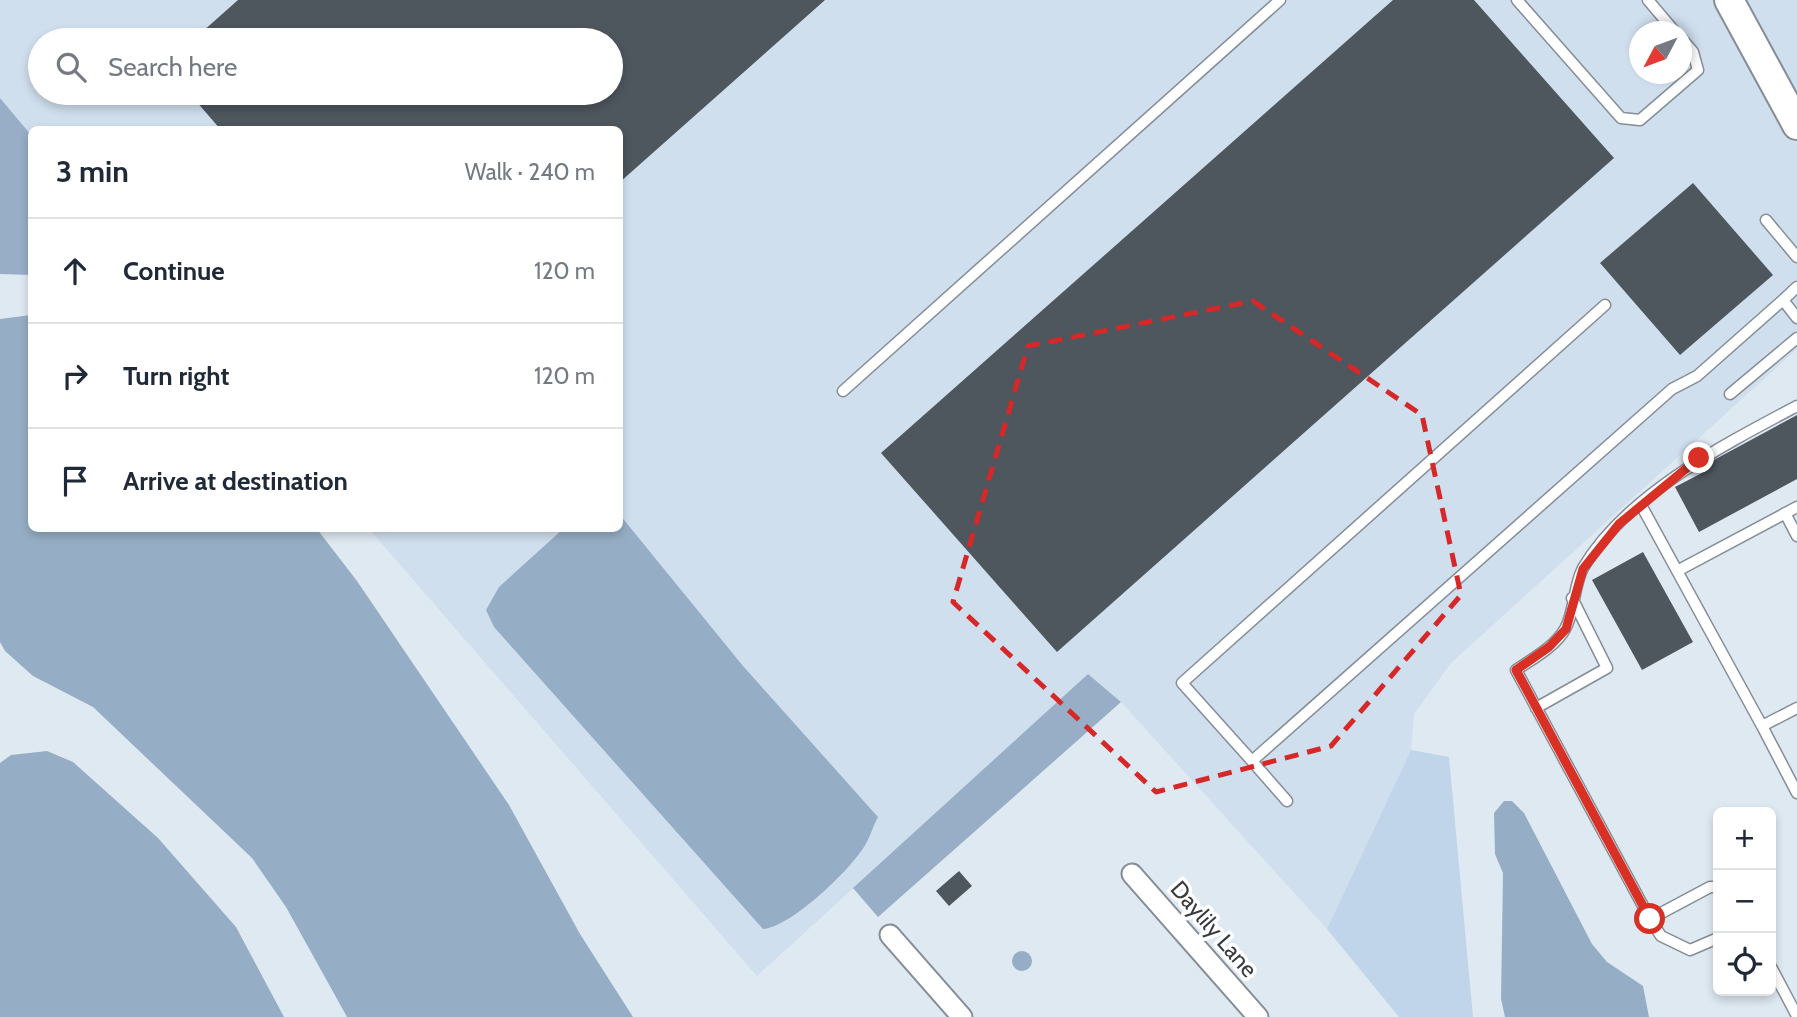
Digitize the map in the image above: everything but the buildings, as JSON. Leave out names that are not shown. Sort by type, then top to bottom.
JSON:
[{"type":"street","points":[[1729,0],[1797,125]]},
{"type":"street","name":"Daylily Lane","points":[[1132,874],[1258,1017]]},
{"type":"street","points":[[890,935],[962,1017]]},
{"type":"lane","points":[[843,391],[1280,0]]},
{"type":"lane","points":[[1517,0],[1621,118],[1640,120],[1682,84]]},
{"type":"lane","points":[[1648,0],[1666,21]]},
{"type":"lane","points":[[1692,51],[1698,70],[1692,75]]},
{"type":"lane","points":[[1766,219],[1797,257]]},
{"type":"lane","points":[[1252,761],[1672,390],[1697,376],[1797,287]]},
{"type":"lane","points":[[1783,300],[1797,318]]},
{"type":"lane","points":[[1287,801],[1182,683],[1605,305]]},
{"type":"lane","points":[[1730,394],[1797,338]]},
{"type":"lane","points":[[1713,940],[1690,950],[1661,936],[1516,670],[1549,647],[1566,629],[1572,598],[1583,569],[1619,524],[1699,458],[1797,406]]},
{"type":"lane","points":[[1641,506],[1797,793]]},
{"type":"lane","points":[[1677,571],[1797,507]]},
{"type":"lane","points":[[1785,513],[1797,536]]},
{"type":"lane","points":[[1536,708],[1608,668],[1572,598]]},
{"type":"lane","points":[[1762,726],[1797,708]]},
{"type":"lane","points":[[1650,919],[1713,887]]},
{"type":"lane","points":[[1776,976],[1797,1016]]},
{"type":"highlighted area","points":[[1253,301],[1422,415],[1461,595],[1331,746],[1156,792],[953,602],[1028,346]]},
{"type":"shaded area","points":[[0,0],[1720,0],[1797,144],[1797,349],[1451,663],[1414,714],[1411,750],[1327,929],[1121,702],[1088,674],[757,976],[372,532],[623,532],[623,126],[28,126],[28,131],[0,98]]},
{"type":"shaded area","points":[[1741,0],[1797,0],[1797,105]]},
{"type":"shaded area","points":[[0,98],[28,131],[28,275],[0,274]]},
{"type":"shaded area","points":[[28,315],[28,532],[319,532],[357,581],[509,805],[580,934],[633,1017],[347,1017],[286,907],[252,858],[93,707],[33,676],[5,651],[0,642],[0,319]]},
{"type":"shaded area","points":[[623,519],[743,666],[878,817],[857,857],[803,909],[775,926],[763,929],[494,627],[486,610],[499,587],[560,532],[623,532]]},
{"type":"shaded area","points":[[1088,674],[1121,702],[878,917],[853,888]]},
{"type":"shaded area","points":[[1411,750],[1449,757],[1473,1017],[1399,1017],[1327,929]]},
{"type":"shaded area","points":[[47,751],[73,762],[158,838],[236,927],[284,1017],[0,1017],[0,763],[11,755]]},
{"type":"shaded area","points":[[1504,801],[1512,801],[1524,813],[1592,944],[1607,962],[1643,986],[1649,1017],[1505,1017],[1501,999],[1503,873],[1495,854],[1494,813]]},
{"type":"shaded area","points":[[1022,951],[1029,954],[1032,961],[1029,968],[1022,971],[1015,968],[1012,961],[1015,954]]},
{"type":"route","points":[[1650,919],[1516,670],[1549,647],[1566,629],[1572,598],[1583,569],[1619,524],[1699,458]]}]
